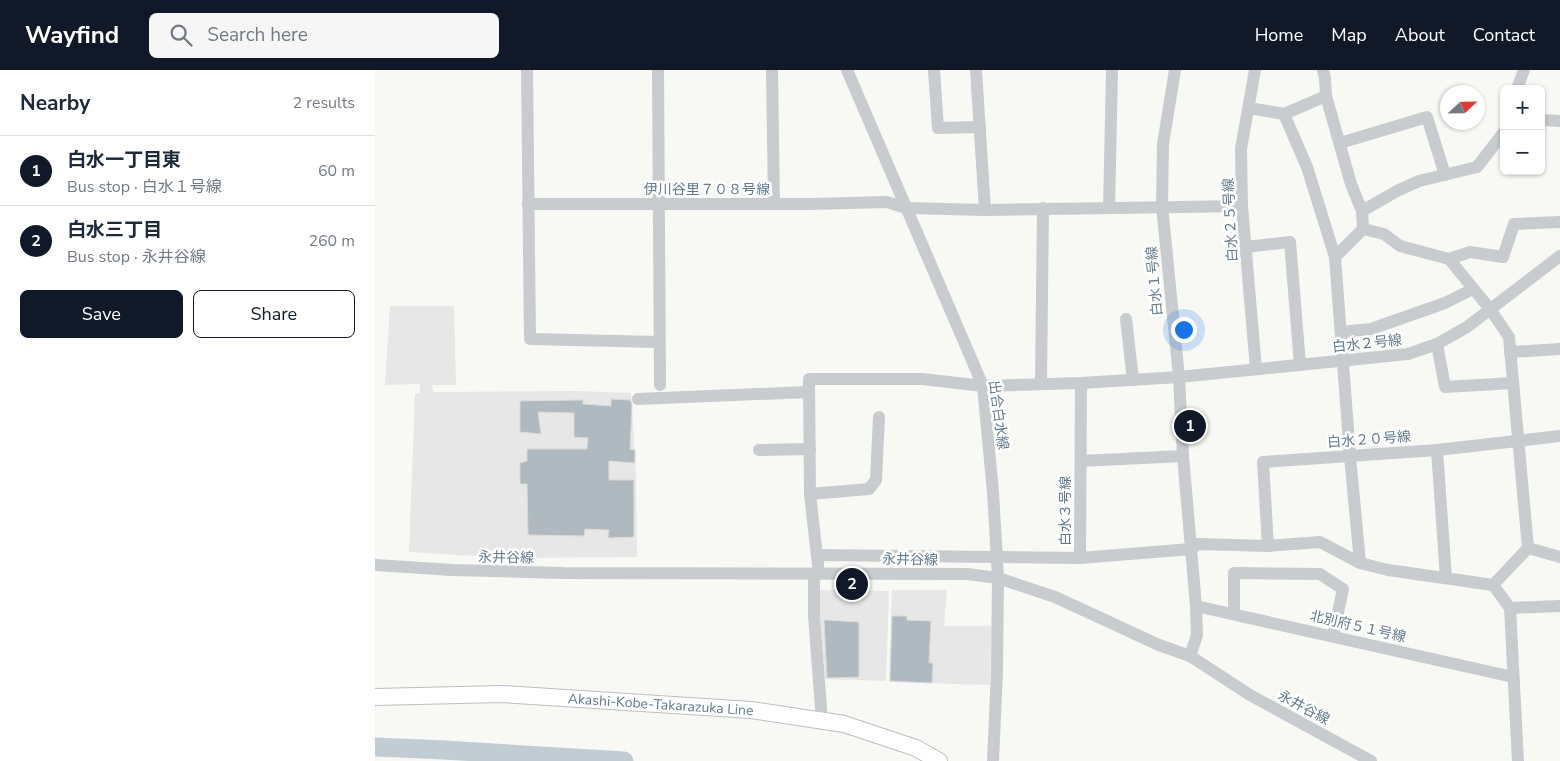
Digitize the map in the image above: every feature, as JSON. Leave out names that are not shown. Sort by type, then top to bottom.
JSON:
[{"type":"main road","name":"Akashi-Kobe-Takarazuka Line","points":[[375,697],[502,694],[751,710],[843,724],[916,748],[939,761]]},
{"type":"street","points":[[527,70],[530,339],[658,342]]},
{"type":"street","points":[[658,70],[658,342],[660,385]]},
{"type":"street","points":[[772,70],[774,204]]},
{"type":"street","name":"出合白水線","points":[[847,70],[983,386],[993,492],[998,578],[997,671],[993,761]]},
{"type":"street","points":[[933,70],[938,128],[980,127]]},
{"type":"street","points":[[976,70],[985,210]]},
{"type":"street","points":[[1109,208],[1111,70]]},
{"type":"street","name":"白水１号線","points":[[1175,70],[1163,144],[1162,206],[1179,377],[1183,456],[1196,606],[1197,635],[1190,656]]},
{"type":"street","name":"白水２５号線","points":[[1255,70],[1241,149],[1242,206],[1256,369]]},
{"type":"street","points":[[1323,70],[1326,96],[1351,184],[1362,211],[1363,229],[1335,257]]},
{"type":"street","points":[[1519,85],[1525,70]]},
{"type":"street","points":[[1249,108],[1284,114],[1326,96]]},
{"type":"street","points":[[1284,114],[1307,167],[1335,257],[1360,563]]},
{"type":"street","points":[[1340,143],[1427,116],[1445,175]]},
{"type":"street","points":[[1545,120],[1560,121],[1560,130]]},
{"type":"street","points":[[1362,211],[1419,181],[1477,167],[1500,137]]},
{"type":"street","name":"伊川谷里７０８号線","points":[[528,204],[658,205],[887,202],[906,208],[985,210],[1242,206]]},
{"type":"street","points":[[1041,383],[1043,208]]},
{"type":"street","points":[[1363,229],[1384,234],[1400,246],[1449,259],[1470,252],[1503,257],[1514,224],[1560,222]]},
{"type":"street","points":[[1246,247],[1290,242],[1300,365]]},
{"type":"street","name":"白水２号線","points":[[638,399],[809,385],[922,379],[983,386],[1133,380],[1408,354],[1437,344],[1467,327],[1560,256]]},
{"type":"street","points":[[1449,259],[1490,309],[1509,338],[1527,548],[1493,585]]},
{"type":"street","points":[[1341,332],[1371,329],[1445,303],[1473,288]]},
{"type":"street","points":[[1126,320],[1133,380]]},
{"type":"street","points":[[1437,344],[1445,387],[1513,383]]},
{"type":"street","points":[[1510,352],[1560,349]]},
{"type":"street","name":"白水３号線","points":[[1081,383],[1080,558],[1191,549]]},
{"type":"street","points":[[809,385],[810,494],[817,555],[814,616],[822,720]]},
{"type":"street","points":[[810,494],[869,489],[876,480],[879,417]]},
{"type":"street","name":"白水２０号線","points":[[1268,546],[1263,462],[1437,450],[1560,436]]},
{"type":"street","points":[[759,450],[810,449]]},
{"type":"street","points":[[1437,450],[1446,578]]},
{"type":"street","points":[[1081,461],[1183,456]]},
{"type":"street","points":[[1191,549],[1198,544],[1268,546],[1320,542],[1360,563],[1389,570],[1493,585],[1510,608],[1518,761]]},
{"type":"street","points":[[1527,548],[1560,557]]},
{"type":"street","points":[[817,555],[1080,558]]},
{"type":"street","points":[[923,557],[923,574]]},
{"type":"street","name":"永井谷線","points":[[375,565],[563,574],[967,574],[998,578],[1055,597],[1159,645],[1190,656],[1350,756],[1371,761]]},
{"type":"street","points":[[1234,614],[1234,574],[1320,574],[1343,589],[1333,636]]},
{"type":"street","name":"北別府５１号線","points":[[1196,606],[1513,677]]},
{"type":"street","points":[[1510,608],[1560,606]]},
{"type":"shaded area","points":[[390,306],[454,306],[456,385],[432,385],[433,392],[576,391],[631,393],[636,473],[637,557],[507,558],[409,552],[415,394],[420,393],[420,384],[385,385]]},
{"type":"shaded area","points":[[818,590],[889,591],[886,681],[825,679]]},
{"type":"shaded area","points":[[892,590],[947,590],[944,626],[992,626],[990,685],[889,682]]},
{"type":"building","points":[[611,399],[630,400],[632,404],[630,449],[635,450],[635,463],[609,461],[609,480],[634,480],[634,537],[608,538],[609,530],[585,529],[584,536],[528,535],[527,484],[520,484],[520,463],[527,461],[527,449],[587,449],[588,438],[574,437],[574,413],[538,412],[541,434],[520,432],[520,401],[583,400],[583,404],[611,406]]},
{"type":"building","points":[[892,616],[907,616],[907,620],[931,621],[929,663],[933,663],[932,683],[890,681]]},
{"type":"building","points":[[824,620],[859,622],[859,677],[827,678]]},
{"type":"waterway","points":[[375,747],[624,761]]},
{"type":"place","name":"白水一丁目東","points":[[1190,426]]},
{"type":"place","name":"白水三丁目","points":[[852,584]]}]
